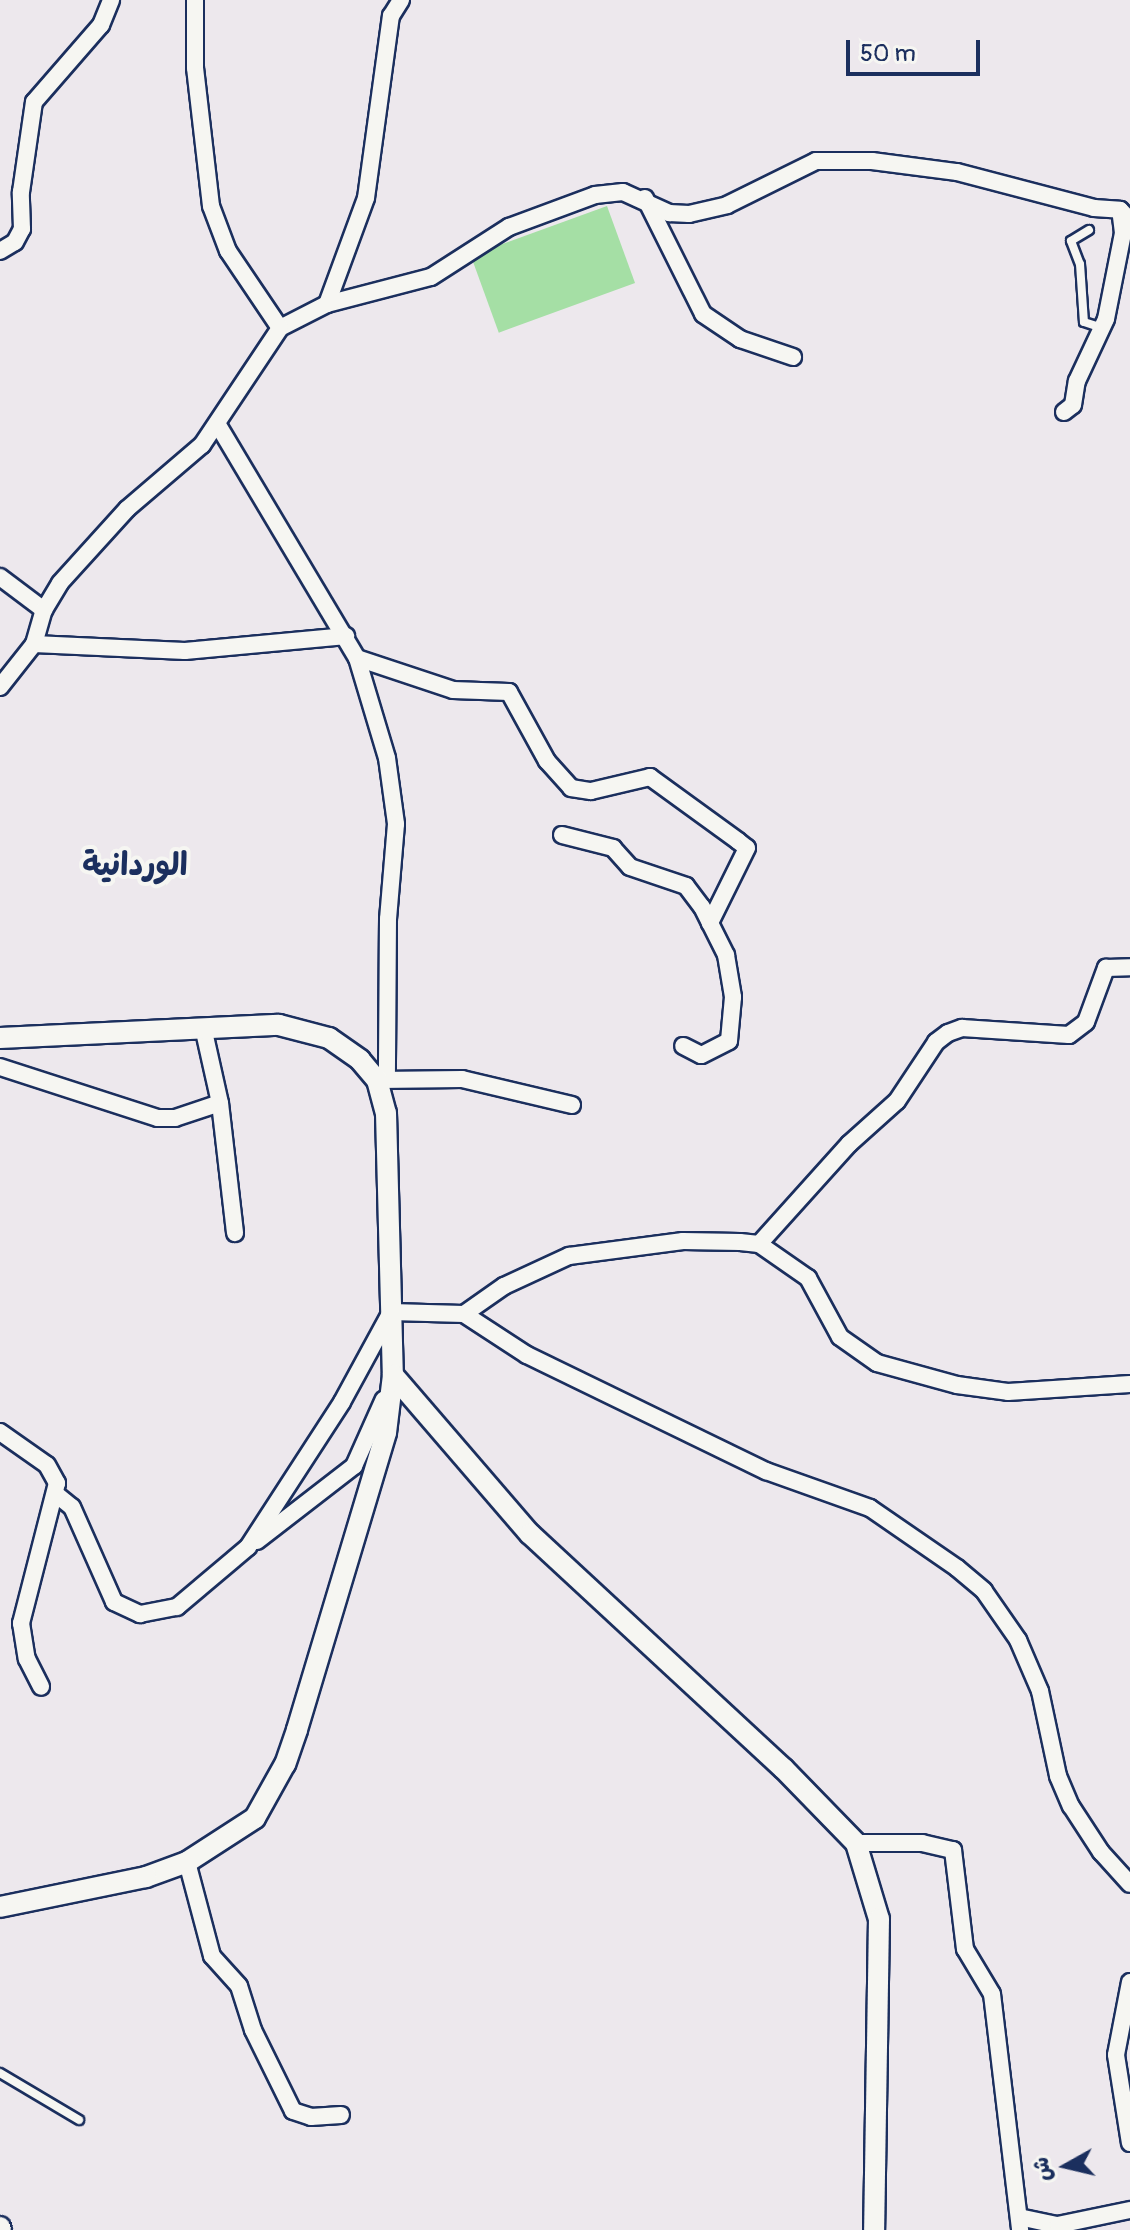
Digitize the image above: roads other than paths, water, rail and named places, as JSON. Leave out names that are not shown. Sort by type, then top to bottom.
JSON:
[{"type":"street","points":[[0,251],[15,242],[22,229],[21,192],[34,102],[101,25],[111,0]]},
{"type":"street","points":[[195,0],[196,76],[211,206],[228,251],[280,328]]},
{"type":"street","points":[[327,304],[366,198],[391,16],[401,0]]},
{"type":"street","points":[[0,687],[34,644],[44,610],[60,583],[127,509],[202,445],[218,425],[250,366],[280,328],[327,304],[431,277],[509,227],[608,192],[645,198],[669,213],[701,211],[727,205],[804,166],[835,160],[946,170],[1094,208],[1127,210],[1102,329],[1077,381],[1073,405],[1064,412]]},
{"type":"street","points":[[645,198],[703,314],[740,339],[793,357]]},
{"type":"street","points":[[0,1907],[146,1877],[187,1862],[245,1828],[285,1764],[386,1433],[393,1375],[386,1113],[382,1078],[388,919],[396,824],[387,758],[357,658],[346,636],[218,425]]},
{"type":"street","points":[[0,577],[44,610]]},
{"type":"street","points":[[34,644],[185,651],[346,636]]},
{"type":"street","points":[[357,658],[453,690],[509,692],[547,761],[571,788],[591,791],[650,777],[738,841],[747,848],[743,860],[710,923]]},
{"type":"street","points":[[562,835],[613,848],[630,867],[686,886],[710,923],[726,955],[731,983],[729,1041],[701,1055],[683,1046]]},
{"type":"street","points":[[759,1244],[849,1144],[897,1101],[936,1042],[948,1033],[962,1028],[1069,1035],[1086,1022],[1106,968],[1130,967]]},
{"type":"street","points":[[203,1027],[220,1103],[235,1233]]},
{"type":"street","points":[[0,1035],[203,1027],[297,1028],[344,1047],[382,1078],[462,1079],[572,1105]]},
{"type":"street","points":[[3,1073],[158,1118],[175,1118],[220,1103]]},
{"type":"street","points":[[464,1314],[504,1286],[569,1256],[683,1241],[759,1244],[808,1278],[840,1337],[877,1363],[942,1382],[1008,1392],[1130,1384]]},
{"type":"street","points":[[391,1312],[464,1314],[527,1355],[766,1471],[870,1508],[966,1575],[1004,1616],[1031,1668],[1071,1806],[1101,1852],[1130,1884]]},
{"type":"street","points":[[248,1547],[342,1402],[391,1312]]},
{"type":"street","points":[[0,1432],[47,1465],[57,1495],[72,1507],[114,1602],[140,1614],[177,1607],[248,1547],[354,1466],[393,1375]]},
{"type":"street","points":[[393,1375],[530,1534],[801,1784],[856,1843],[873,1887],[879,1919],[874,2230]]},
{"type":"street","points":[[41,1687],[27,1659],[21,1623],[57,1495]]},
{"type":"street","points":[[856,1843],[922,1843],[953,1850],[965,1949],[992,1994],[1019,2224],[1058,2225],[1130,2210]]},
{"type":"street","points":[[187,1862],[212,1956],[239,1986],[253,2030],[293,2111],[311,2117],[341,2115]]},
{"type":"street","points":[[1130,1982],[1116,2055],[1130,2143]]},
{"type":"lane","points":[[1089,230],[1071,241],[1080,264],[1084,322],[1102,329]]},
{"type":"lane","points":[[0,2073],[79,2120]]},
{"type":"district","name":"الوردانية","points":[[135,865]]}]
